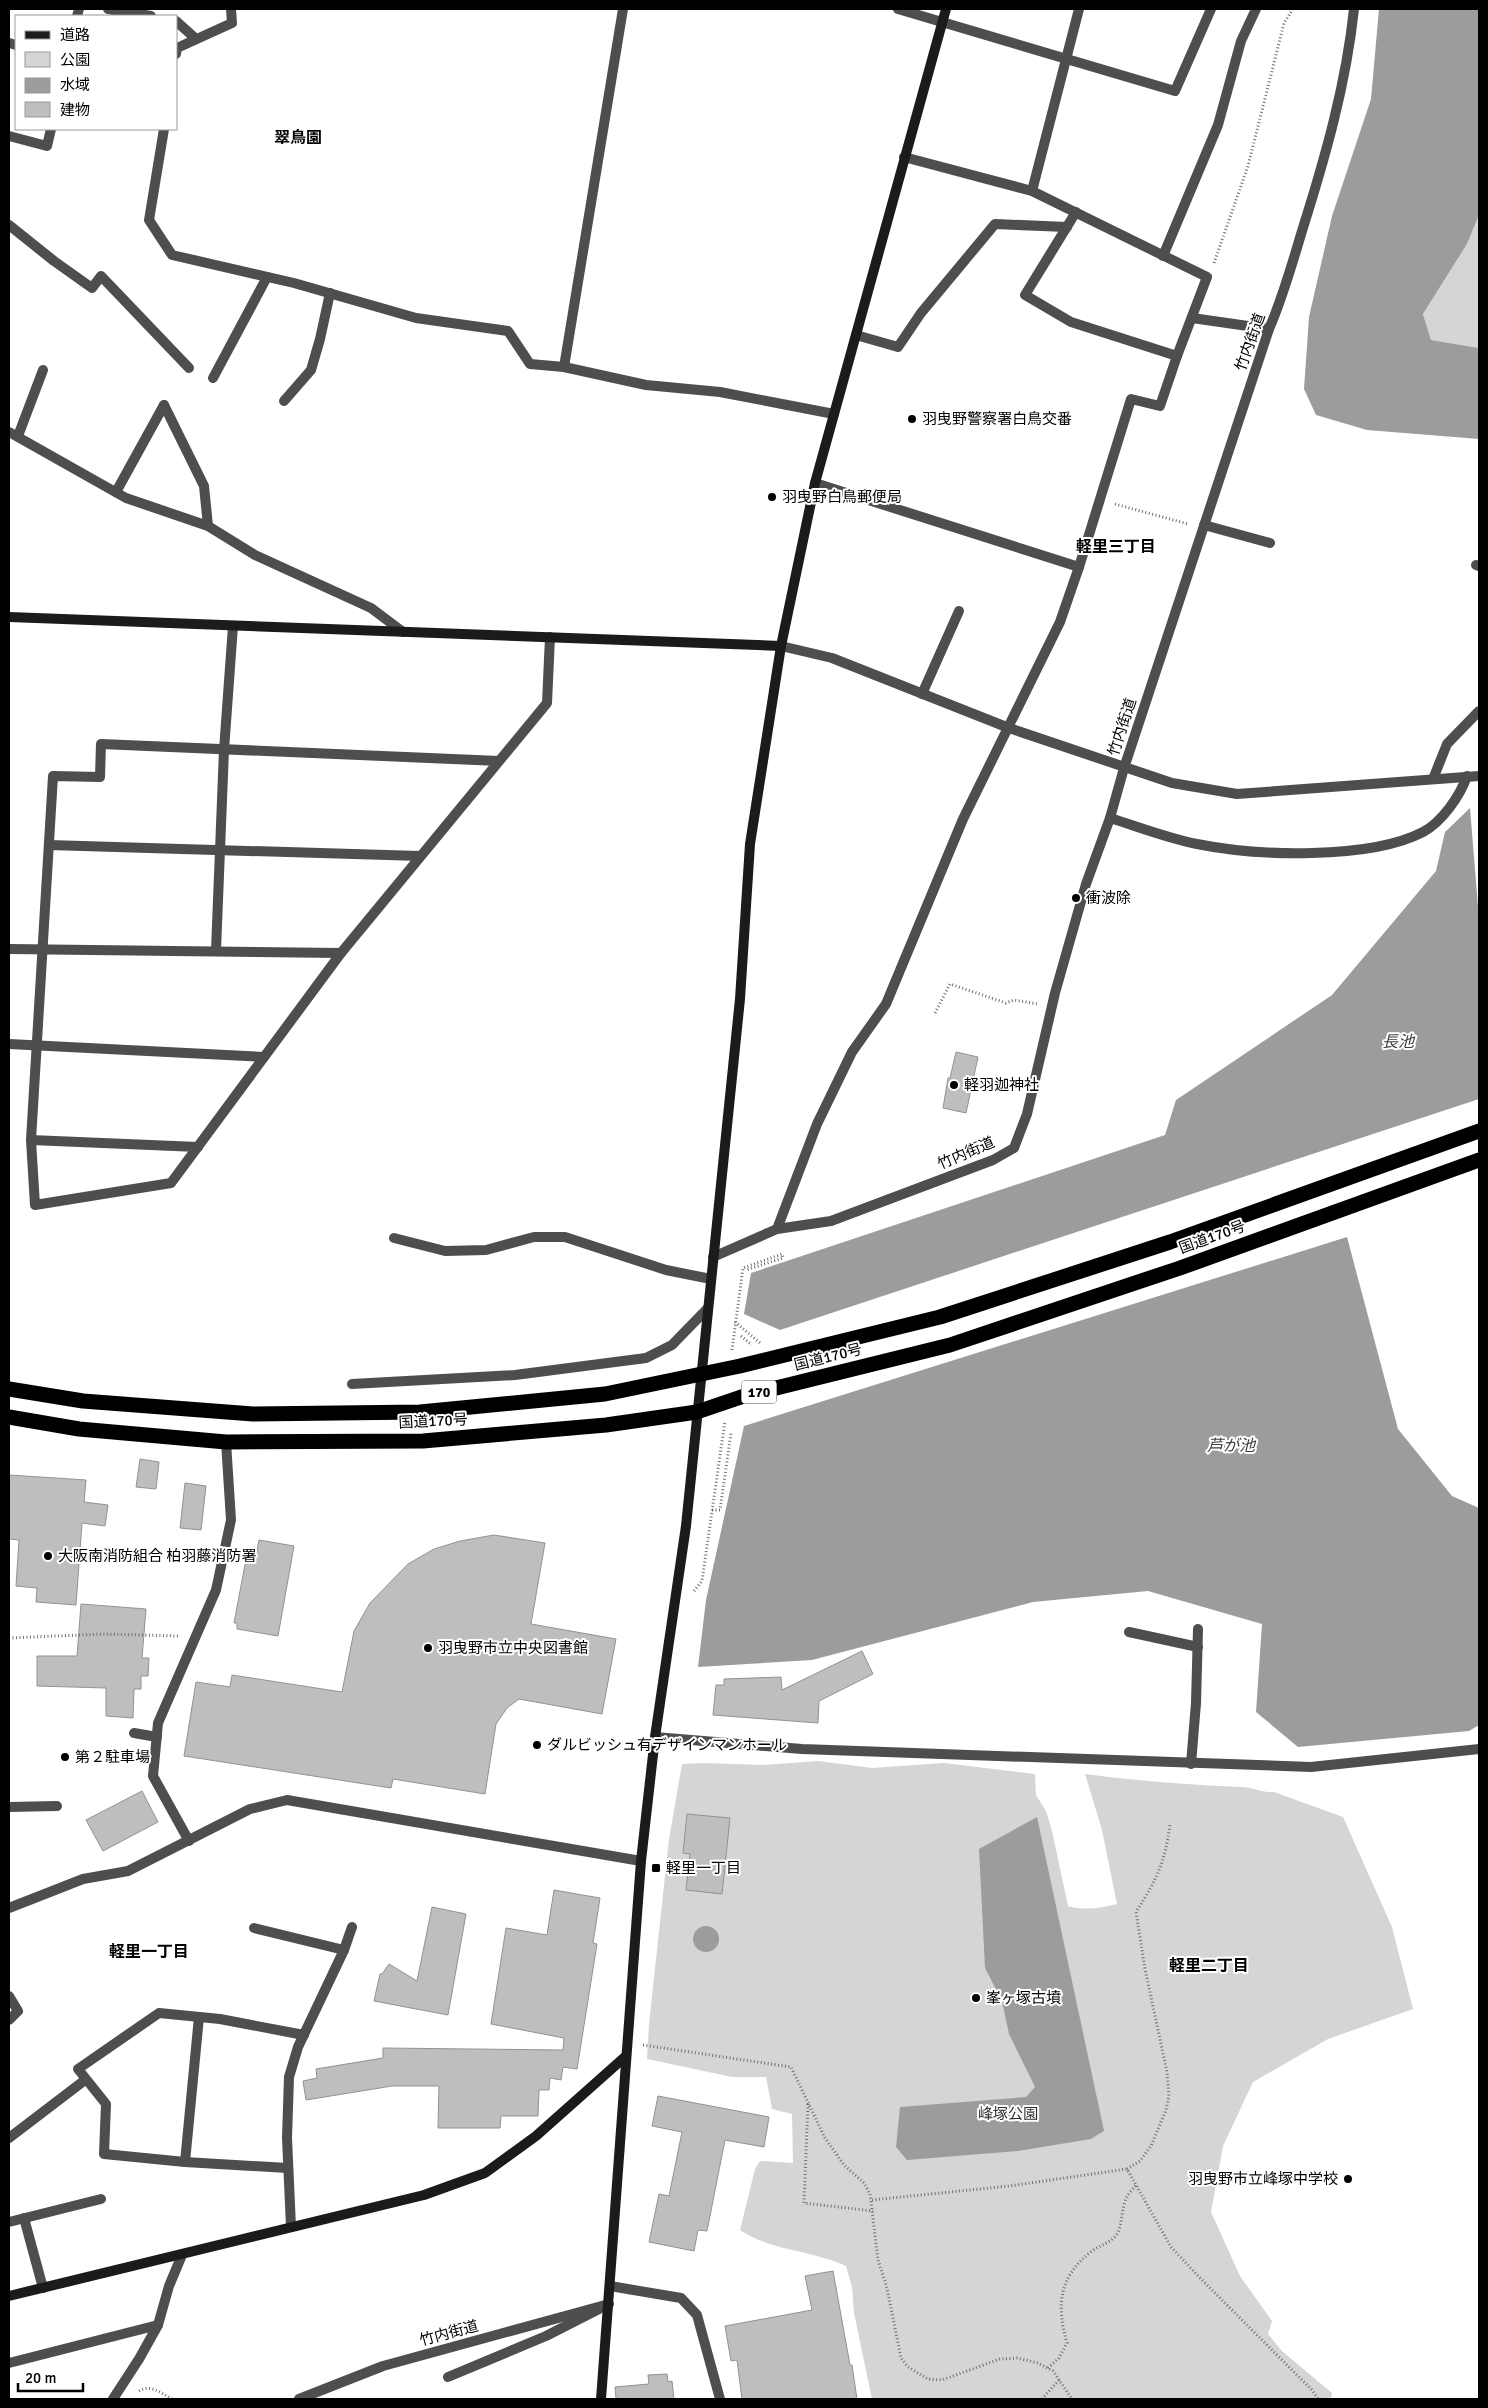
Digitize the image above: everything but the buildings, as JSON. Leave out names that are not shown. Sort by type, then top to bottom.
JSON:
[{"type":"highway","name":"国道170号","points":[[9,1389],[83,1401],[253,1414],[420,1412],[605,1394],[701,1374],[940,1317],[1170,1242],[1479,1131]]},
{"type":"highway","name":"国道170号","points":[[9,1417],[79,1429],[226,1442],[423,1441],[606,1425],[697,1412],[744,1396],[950,1345],[1180,1268],[1479,1160]]},
{"type":"street","points":[[108,9],[145,15]]},
{"type":"street","points":[[178,48],[232,23],[231,9]]},
{"type":"street","points":[[564,367],[623,9]]},
{"type":"street","points":[[898,9],[1065,57],[1174,91],[1211,9]]},
{"type":"street","points":[[601,2399],[640,1861],[655,1737],[686,1526],[740,999],[750,844],[781,646],[815,483],[946,9]]},
{"type":"street","points":[[1032,191],[1065,57],[1079,9]]},
{"type":"street","points":[[1162,256],[1218,125],[1241,41],[1256,9]]},
{"type":"street","name":"竹内街道","points":[[713,1258],[777,1229],[831,1221],[993,1160],[1014,1148],[1027,1114],[1052,1004],[1086,884],[1110,818],[1124,768],[1270,329],[1280,304],[1321,176],[1349,51],[1354,9]]},
{"type":"street","points":[[178,23],[196,39]]},
{"type":"street","points":[[9,136],[47,146],[51,130]]},
{"type":"street","points":[[164,130],[149,220],[172,254],[267,276],[416,318],[508,331],[530,364],[564,367],[646,385],[720,392],[834,414]]},
{"type":"street","points":[[777,1229],[817,1124],[852,1052],[886,1004],[963,819],[1060,622],[1131,399],[1160,406],[1207,276],[1162,256],[1032,191],[904,157]]},
{"type":"street","points":[[1076,212],[1025,295],[1071,322],[1177,356]]},
{"type":"street","points":[[856,335],[898,347],[921,313],[995,224],[1067,227]]},
{"type":"street","points":[[9,225],[92,288],[101,276],[189,368]]},
{"type":"street","points":[[213,378],[267,276]]},
{"type":"street","points":[[284,401],[311,370],[330,293]]},
{"type":"street","points":[[1192,318],[1270,329]]},
{"type":"street","points":[[42,370],[13,434],[126,498],[208,526],[255,555],[371,608],[403,632]]},
{"type":"street","points":[[116,492],[164,405],[204,486],[208,526]]},
{"type":"street","points":[[815,483],[1079,567]]},
{"type":"street","points":[[1204,527],[1270,543]]},
{"type":"street","points":[[922,694],[958,612]]},
{"type":"street","points":[[9,617],[781,646],[832,658],[1009,728],[1172,783],[1237,794],[1479,776]]},
{"type":"street","points":[[216,950],[224,750],[233,626]]},
{"type":"street","points":[[499,761],[101,744],[100,776],[53,776],[44,950],[31,1140],[35,1206],[171,1183],[341,953],[547,703],[550,637]]},
{"type":"street","points":[[1433,779],[1447,744],[1479,712]]},
{"type":"street","points":[[1110,818],[1171,838],[1217,847],[1278,853],[1351,850],[1407,839],[1425,831],[1446,811],[1467,776]]},
{"type":"street","points":[[49,845],[420,856]]},
{"type":"street","points":[[9,949],[341,953]]},
{"type":"street","points":[[9,1044],[264,1057]]},
{"type":"street","points":[[31,1140],[198,1146]]},
{"type":"street","points":[[394,1238],[445,1251],[486,1250],[534,1237],[565,1236],[666,1270],[711,1279]]},
{"type":"street","points":[[352,1384],[515,1375],[646,1358],[672,1345],[708,1308]]},
{"type":"street","points":[[189,1841],[153,1776],[158,1723],[216,1590],[231,1520],[226,1442]]},
{"type":"street","points":[[1191,1764],[1196,1704],[1198,1629]]},
{"type":"street","points":[[1130,1632],[1198,1647]]},
{"type":"street","points":[[134,1733],[157,1737]]},
{"type":"street","points":[[655,1737],[802,1749],[1311,1768],[1479,1749]]},
{"type":"street","points":[[9,1908],[84,1879],[128,1871],[250,1809],[287,1800],[640,1861]]},
{"type":"street","points":[[9,1807],[57,1806]]},
{"type":"street","points":[[291,2227],[288,2168],[289,2077],[304,2035],[344,1950],[352,1927]]},
{"type":"street","points":[[254,1928],[344,1950]]},
{"type":"street","points":[[9,1996],[18,2011],[9,2020]]},
{"type":"street","points":[[288,2168],[185,2162],[104,2154],[106,2104],[78,2070],[158,2013],[198,2017],[304,2035]]},
{"type":"street","points":[[185,2162],[198,2017]]},
{"type":"street","points":[[9,2296],[424,2196],[485,2173],[536,2136],[626,2056]]},
{"type":"street","points":[[9,2138],[85,2080]]},
{"type":"street","points":[[9,2222],[100,2198]]},
{"type":"street","points":[[24,2218],[42,2288]]},
{"type":"street","points":[[115,2395],[140,2359],[158,2325],[169,2286],[182,2255]]},
{"type":"street","points":[[610,2286],[681,2298],[697,2315],[720,2399]]},
{"type":"street","points":[[448,2377],[546,2336],[609,2304]]},
{"type":"street","name":"竹内街道","points":[[299,2399],[383,2366],[609,2304]]},
{"type":"street","points":[[9,2363],[158,2325]]},
{"type":"path","points":[[1207,276],[1248,166],[1284,23],[1293,9]]},
{"type":"path","points":[[1100,500],[1204,527]]},
{"type":"path","points":[[935,1013],[950,984],[1006,1003],[1014,1000],[1033,1004],[1052,1004]]},
{"type":"path","points":[[782,1254],[783,1258],[744,1269],[782,1254]]},
{"type":"path","points":[[736,1322],[760,1342]]},
{"type":"path","points":[[741,1336],[756,1348]]},
{"type":"path","points":[[712,1510],[720,1510],[731,1433]]},
{"type":"path","points":[[694,1591],[702,1580]]},
{"type":"path","points":[[9,1638],[103,1634],[196,1637]]},
{"type":"path","points":[[872,2200],[1009,2186],[1127,2169],[1140,2161],[1151,2146],[1166,2110],[1168,2096],[1167,2072],[1144,1969],[1136,1912],[1153,1884],[1166,1854],[1170,1824]]},
{"type":"path","points":[[644,2045],[790,2067],[824,2138],[844,2165],[864,2183],[872,2200],[878,2260],[887,2288],[901,2358],[908,2367],[928,2379],[942,2380],[1000,2359],[1017,2358],[1038,2363],[1048,2368],[1060,2379],[1072,2399]]},
{"type":"path","points":[[808,2104],[804,2203],[873,2212]]},
{"type":"path","points":[[1127,2169],[1171,2247],[1214,2293],[1312,2390],[1318,2399]]},
{"type":"path","points":[[1048,2368],[1059,2358],[1067,2343],[1059,2314],[1064,2289],[1069,2277],[1079,2262],[1094,2250],[1109,2242],[1118,2233],[1126,2198],[1136,2185]]},
{"type":"path","points":[[1042,2399],[1053,2384],[1060,2379]]},
{"type":"path","points":[[133,2395],[142,2389],[155,2388],[172,2399]]},
{"type":"green space","points":[[1479,215],[1479,348],[1431,340],[1423,314],[1467,244]]},
{"type":"green space","name":"峰塚公園","points":[[818,1761],[872,1768],[944,1763],[1035,1774],[1036,1795],[1046,1811],[1052,1831],[1068,1906],[1086,1909],[1117,1904],[1102,1830],[1085,1774],[1124,1779],[1245,1787],[1265,1792],[1274,1792],[1343,1817],[1392,1927],[1413,2009],[1328,2039],[1253,2082],[1223,2146],[1211,2212],[1240,2276],[1272,2321],[1268,2334],[1282,2351],[1332,2393],[1331,2399],[872,2399],[854,2313],[852,2287],[846,2266],[765,2242],[740,2230],[755,2169],[760,2161],[793,2163],[792,2114],[772,2109],[766,2077],[732,2077],[647,2059],[669,1839],[682,1764],[764,1765]]},
{"type":"water","points":[[1379,9],[1479,9],[1479,215],[1467,244],[1423,314],[1431,340],[1479,348],[1479,439],[1367,430],[1316,415],[1304,389],[1309,317],[1332,216],[1371,99]]},
{"type":"water","name":"長池","points":[[1470,808],[1479,919],[1479,1099],[780,1330],[744,1314],[751,1273],[1165,1135],[1176,1100],[1332,995],[1436,871],[1445,832]]},
{"type":"water","name":"芦が池","points":[[1347,1237],[1398,1429],[1452,1496],[1479,1508],[1479,1725],[1469,1731],[1298,1747],[1256,1712],[1262,1624],[1148,1591],[1033,1602],[812,1660],[698,1667],[706,1600],[744,1426]]},
{"type":"water","points":[[1037,1817],[1104,2131],[1091,2139],[1018,2151],[907,2160],[896,2147],[900,2107],[1026,2097],[1035,2087],[1009,2034],[1002,2001],[985,1968],[979,1849]]},
{"type":"water","points":[[706,1926],[715,1930],[719,1939],[715,1948],[706,1952],[697,1948],[693,1939],[697,1930]]},
{"type":"place","name":"羽曳野警察署白鳥交番","points":[[912,419]]},
{"type":"place","name":"羽曳野白鳥郵便局","points":[[772,497]]},
{"type":"place","name":"衝波除","points":[[1076,898]]},
{"type":"place","name":"軽羽迦神社","points":[[954,1085]]},
{"type":"place","name":"大阪南消防組合 柏羽藤消防署","points":[[48,1556]]},
{"type":"place","name":"羽曳野市立中央図書館","points":[[428,1648]]},
{"type":"place","name":"ダルビッシュ有デザインマンホール","points":[[537,1745]]},
{"type":"place","name":"第２駐車場","points":[[65,1757]]},
{"type":"place","name":"軽里一丁目","points":[[656,1868]]},
{"type":"place","name":"峯ヶ塚古墳","points":[[976,1998]]},
{"type":"place","name":"羽曳野市立峰塚中学校","points":[[1348,2179]]},
{"type":"district","name":"翠鳥園","points":[[298,137]]},
{"type":"district","name":"軽里三丁目","points":[[1116,546]]},
{"type":"district","name":"軽里一丁目","points":[[149,1951]]},
{"type":"district","name":"軽里二丁目","points":[[1209,1965]]}]
